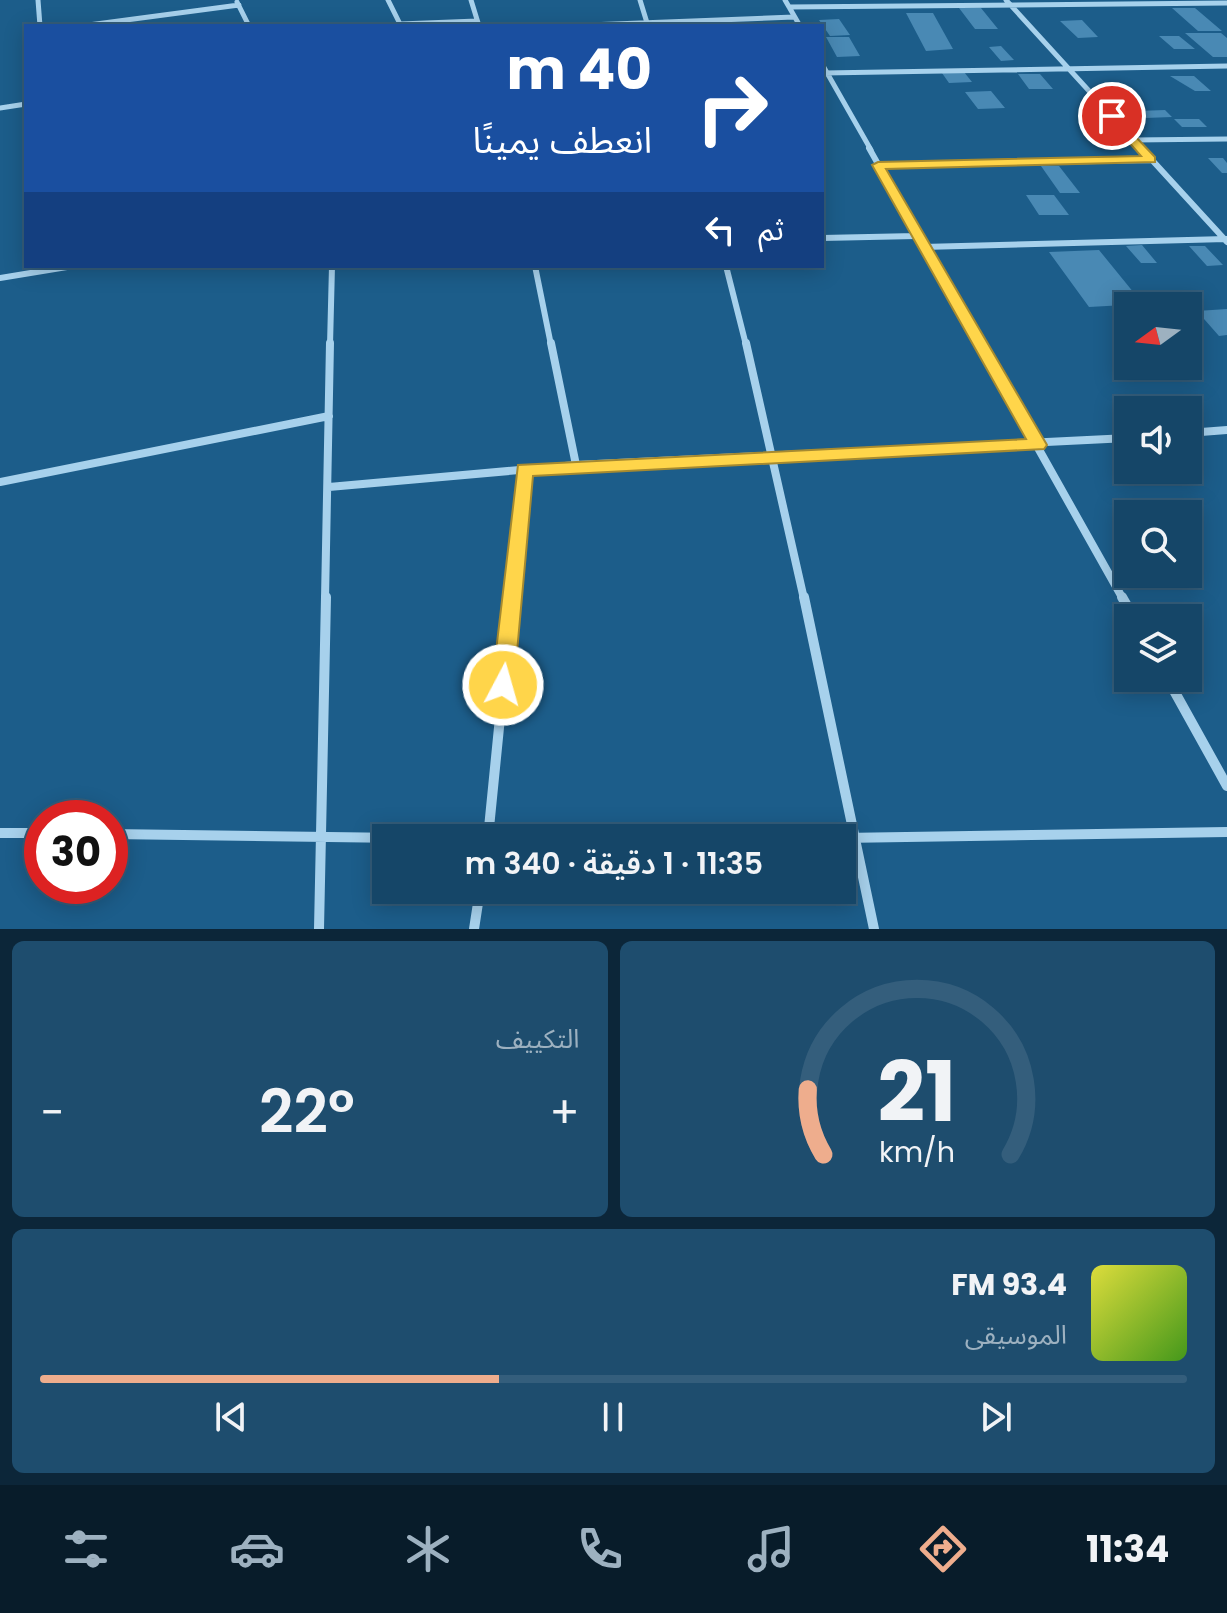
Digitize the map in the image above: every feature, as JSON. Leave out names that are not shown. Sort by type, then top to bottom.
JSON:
[{"type":"street","points":[[38,0],[40,24]]},
{"type":"street","points":[[388,0],[400,24],[478,23],[471,0]]},
{"type":"street","points":[[640,0],[647,24],[794,17]]},
{"type":"street","points":[[785,0],[799,24]]},
{"type":"street","points":[[1006,0],[1226,240]]},
{"type":"street","points":[[94,24],[237,2],[248,24]]},
{"type":"street","points":[[789,7],[1227,3]]},
{"type":"street","points":[[1126,604],[824,73],[1227,66]]},
{"type":"street","points":[[0,108],[24,104]]},
{"type":"street","points":[[1133,140],[1227,139]]},
{"type":"street","points":[[878,165],[1151,160]]},
{"type":"street","points":[[824,238],[916,236]]},
{"type":"street","points":[[923,247],[1226,240]]},
{"type":"street","points":[[0,278],[61,268]]},
{"type":"street","points":[[319,929],[318,836],[329,487],[332,268]]},
{"type":"street","points":[[535,268],[576,465]]},
{"type":"street","points":[[727,268],[774,455],[874,929]]},
{"type":"street","points":[[0,482],[329,416]]},
{"type":"street","points":[[1202,432],[1227,430]]},
{"type":"street","points":[[329,487],[576,465],[1114,439]]},
{"type":"street","points":[[489,824],[524,470]]},
{"type":"street","points":[[1175,692],[1227,786]]},
{"type":"street","points":[[857,838],[1227,832]]},
{"type":"street","points":[[0,833],[24,833]]},
{"type":"street","points":[[128,834],[372,837]]},
{"type":"street","points":[[474,929],[478,904]]},
{"type":"building","points":[[959,8],[981,8],[998,29],[975,29]]},
{"type":"building","points":[[1172,8],[1195,8],[1222,31],[1198,31]]},
{"type":"building","points":[[906,13],[933,13],[953,49],[926,51]]},
{"type":"building","points":[[839,19],[850,35],[830,36],[819,20]]},
{"type":"building","points":[[1082,20],[1098,37],[1078,38],[1060,21]]},
{"type":"building","points":[[1185,33],[1221,33],[1227,38],[1227,57],[1213,57]]},
{"type":"building","points":[[1159,36],[1179,36],[1195,49],[1174,49]]},
{"type":"building","points":[[826,37],[849,37],[860,56],[837,57]]},
{"type":"building","points":[[1001,46],[1014,60],[1001,61],[989,47]]},
{"type":"building","points":[[964,72],[972,82],[949,83],[942,73]]},
{"type":"building","points":[[1018,74],[1040,74],[1053,89],[1029,89]]},
{"type":"building","points":[[1170,76],[1194,76],[1211,91],[1195,91]]},
{"type":"building","points":[[991,91],[1005,108],[978,109],[965,92]]},
{"type":"building","points":[[1165,110],[1172,117],[1145,118],[1138,111]]},
{"type":"building","points":[[1174,119],[1199,119],[1207,127],[1182,127]]},
{"type":"building","points":[[1208,158],[1223,158],[1227,163],[1227,173],[1222,173]]},
{"type":"building","points":[[1041,166],[1059,166],[1080,193],[1060,193]]},
{"type":"building","points":[[1026,195],[1054,195],[1069,215],[1039,215]]},
{"type":"building","points":[[1142,245],[1157,263],[1141,263],[1126,246]]},
{"type":"building","points":[[1189,246],[1205,246],[1223,265],[1207,266]]},
{"type":"building","points":[[1099,250],[1133,292],[1114,292],[1114,306],[1089,307],[1049,252]]},
{"type":"building","points":[[1227,309],[1227,335],[1219,336],[1202,317],[1202,311]]},
{"type":"route","points":[[503,685],[524,470],[633,462],[1038,445],[878,165],[1151,160],[1112,116]]}]
